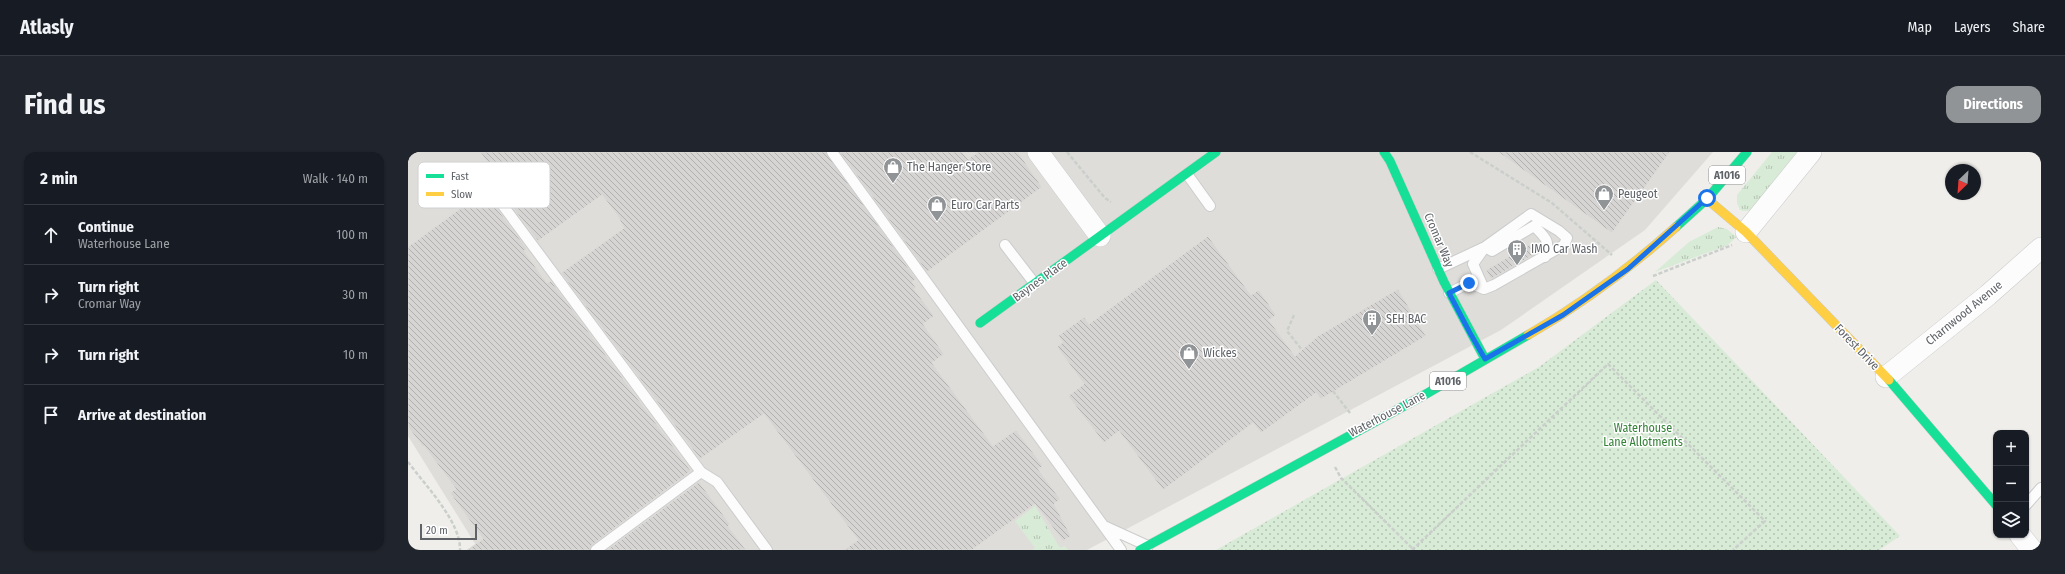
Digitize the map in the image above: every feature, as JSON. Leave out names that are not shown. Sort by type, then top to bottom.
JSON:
[{"type":"street","points":[[1038,152],[1100,236]]},
{"type":"street","name":"Baynes Place","points":[[980,323],[1216,152]]},
{"type":"street","name":"Cromar Way","points":[[1384,152],[1390,161],[1449,293],[1485,359]]},
{"type":"street","name":"Waterhouse Lane","points":[[1144,548],[1324,448],[1426,394],[1563,315],[1628,269],[1707,198],[1748,152]]},
{"type":"street","points":[[1746,232],[1811,152]]},
{"type":"street","name":"Forest Drive","points":[[1707,198],[1746,232],[1886,377],[1993,502]]},
{"type":"street","name":"Charnwood Avenue","points":[[1886,377],[1988,294],[2041,248]]},
{"type":"street","points":[[2022,538],[2032,550]]},
{"type":"lane","points":[[832,152],[1121,550]]},
{"type":"lane","points":[[1187,174],[1210,206]]},
{"type":"lane","points":[[505,208],[701,472],[718,482],[767,550]]},
{"type":"lane","points":[[1438,269],[1485,247],[1531,214],[1559,231],[1567,238],[1564,245],[1494,285],[1484,289],[1469,283],[1449,293]]},
{"type":"lane","points":[[1485,247],[1492,251],[1534,226],[1546,238],[1549,248],[1545,257]]},
{"type":"lane","points":[[1005,245],[1035,284]]},
{"type":"lane","points":[[1484,289],[1473,264],[1485,247]]},
{"type":"lane","points":[[596,550],[701,472]]},
{"type":"lane","points":[[2029,502],[2041,488]]},
{"type":"lane","points":[[1104,526],[1144,548]]},
{"type":"path","points":[[1067,152],[1108,201],[1118,202]]},
{"type":"path","points":[[1650,278],[1730,247],[1746,232]]},
{"type":"path","points":[[1294,315],[1287,331],[1302,350]]},
{"type":"path","points":[[1324,448],[1341,478],[1413,550],[1608,364],[1765,521],[1733,550]]},
{"type":"path","points":[[1333,391],[1345,406]]},
{"type":"path","points":[[408,462],[450,518],[458,534],[460,550]]},
{"type":"shaded area","points":[[408,152],[1713,152],[1645,230],[1501,330],[1087,550],[479,550],[408,436]]},
{"type":"green space","points":[[1772,152],[1797,152],[1761,203],[1749,210],[1740,210],[1737,203],[1737,195]]},
{"type":"green space","points":[[1718,227],[1727,229],[1736,237],[1728,245],[1655,272],[1689,242]]},
{"type":"green space","name":"Waterhouse Lane Allotments","points":[[1656,280],[1900,536],[1879,550],[1216,550],[1539,367]]},
{"type":"green space","points":[[1035,506],[1060,548],[1065,546],[1068,550],[1032,550],[1035,548],[1015,521]]},
{"type":"building","points":[[480,152],[826,152],[916,279],[912,282],[916,288],[914,289],[934,316],[923,324],[944,354],[932,363],[993,446],[1016,430],[1043,466],[1038,469],[1060,499],[1054,504],[1071,536],[1063,541],[1035,504],[972,550],[844,550],[858,540],[764,414],[700,459],[561,273],[624,228],[617,215],[602,195],[538,241],[513,208],[550,208],[550,162],[487,162]]},
{"type":"building","points":[[840,152],[962,152],[968,159],[978,152],[1018,152],[1042,187],[927,272]]},
{"type":"building","name":"Peugeot","points":[[1498,152],[1670,152],[1612,233]]},
{"type":"building","points":[[461,208],[497,208],[527,249],[524,251],[547,283],[551,281],[691,471],[592,545],[590,550],[467,550],[483,539],[450,493],[456,489],[408,427],[408,247]]},
{"type":"building","name":"Wickes","points":[[1208,236],[1251,295],[1259,290],[1276,315],[1269,320],[1295,356],[1318,336],[1398,289],[1426,336],[1321,399],[1316,393],[1261,433],[1253,423],[1163,490],[1119,431],[1104,443],[1068,396],[1084,384],[1057,347],[1063,342],[1058,336],[1084,317],[1089,324]]},
{"type":"building","points":[[1536,241],[1541,249],[1540,251],[1491,279],[1486,270]]},
{"type":"building","points":[[699,482],[730,524],[728,526],[746,550],[607,550]]},
{"type":"traffic: fast","points":[[980,323],[1216,152]]},
{"type":"traffic: fast","points":[[1384,152],[1390,161],[1444,282],[1485,359]]},
{"type":"traffic: fast","points":[[1676,227],[1707,199],[1747,152]]},
{"type":"traffic: fast","points":[[1140,550],[1426,394],[1528,335]]},
{"type":"traffic: fast","points":[[1889,380],[1993,502]]},
{"type":"traffic: slow","points":[[1707,199],[1746,232],[1889,380]]},
{"type":"traffic: slow","points":[[1528,335],[1605,285],[1676,227]]},
{"type":"place","name":"The Hanger Store","points":[[893,184]]},
{"type":"place","name":"Peugeot","points":[[1604,211]]},
{"type":"place","name":"Euro Car Parts","points":[[937,222]]},
{"type":"place","name":"IMO Car Wash","points":[[1517,266]]},
{"type":"place","name":"SEH BAC","points":[[1372,336]]},
{"type":"place","name":"Wickes","points":[[1189,370]]},
{"type":"route","points":[[1469,283],[1449,293],[1485,359],[1563,315],[1628,269],[1707,198]]}]
